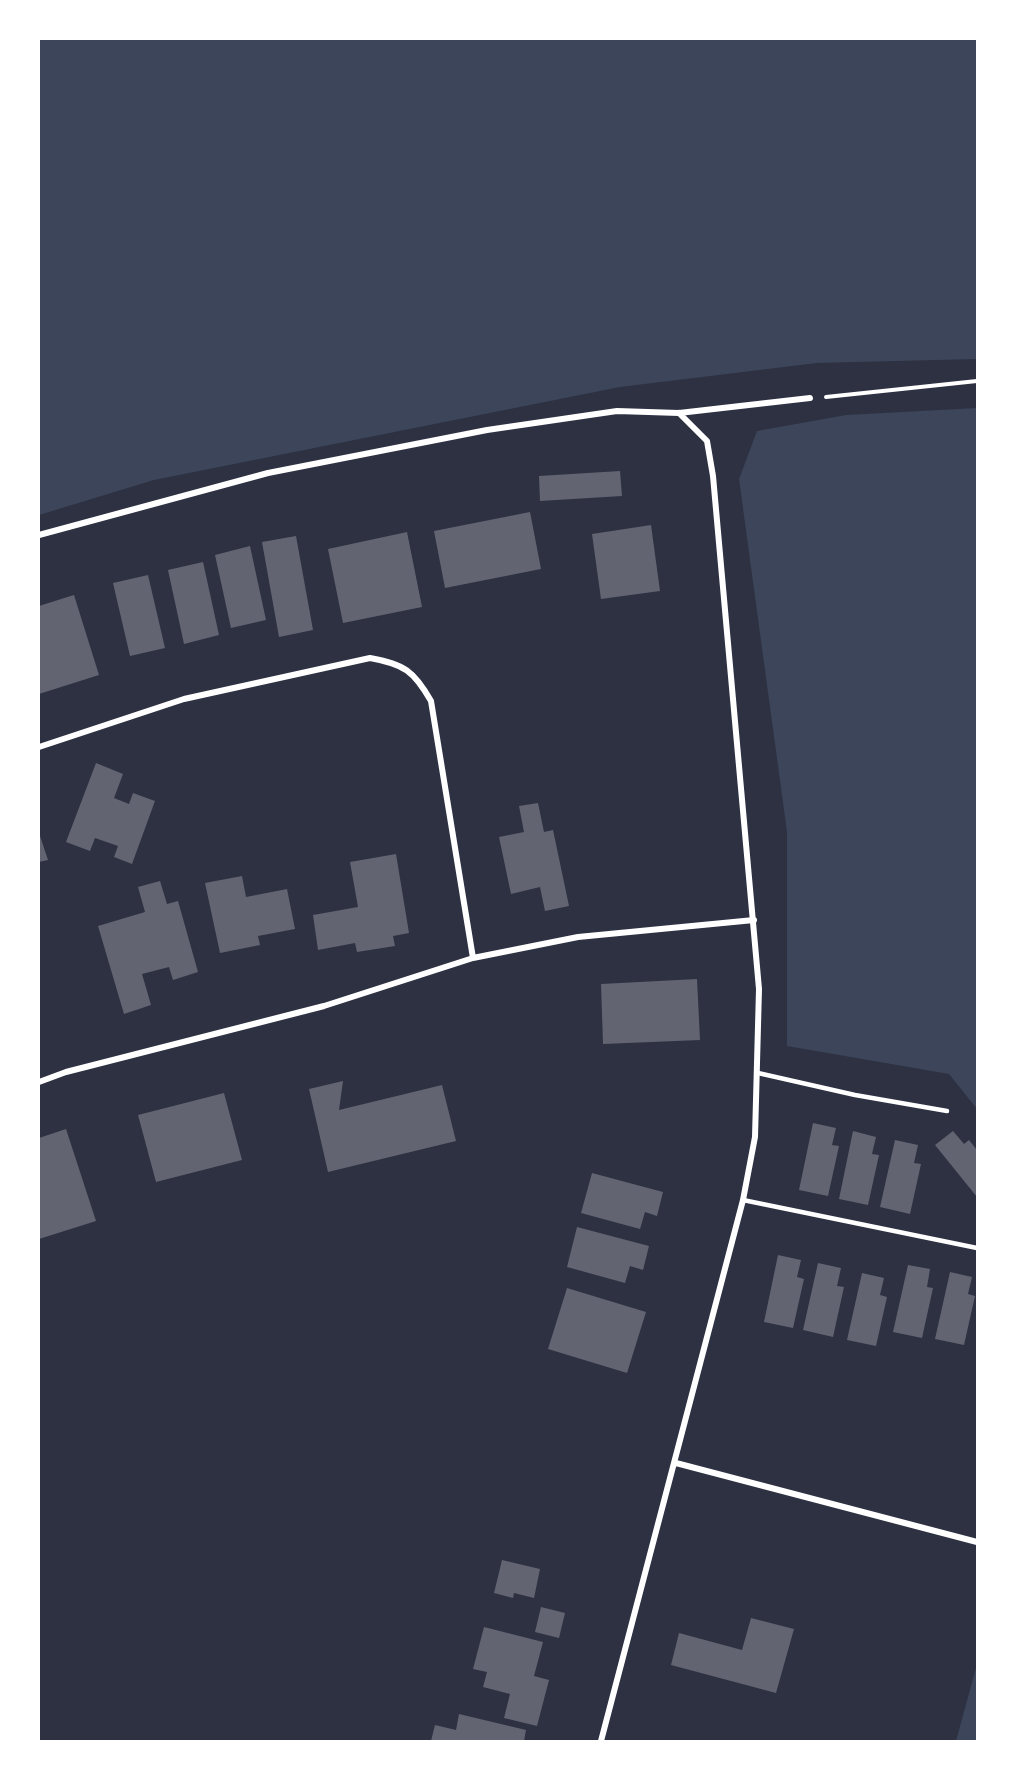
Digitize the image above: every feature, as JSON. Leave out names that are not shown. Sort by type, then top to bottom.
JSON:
[{"type":"street","points":[[39,535],[268,473],[487,430],[617,411],[679,413],[810,398]]},
{"type":"street","points":[[601,1741],[676,1463],[743,1200],[755,1137],[759,989],[713,476],[707,441],[679,413]]},
{"type":"street","points":[[39,747],[184,699],[370,658],[396,663],[418,678],[431,701],[473,958]]},
{"type":"street","points":[[39,1082],[66,1072],[324,1006],[473,958],[578,937],[754,920]]},
{"type":"street","points":[[676,1463],[977,1542]]},
{"type":"lane","points":[[758,1073],[855,1095],[947,1112]]},
{"type":"lane","points":[[743,1200],[977,1248]]},
{"type":"path","points":[[810,398],[977,381]]},
{"type":"shaded area","points":[[39,39],[977,39],[977,359],[817,363],[620,387],[154,480],[39,515]]},
{"type":"shaded area","points":[[977,408],[977,1109],[949,1074],[787,1046],[787,832],[739,479],[757,431],[846,415]]},
{"type":"shaded area","points":[[977,1664],[977,1741],[956,1741]]},
{"type":"building","points":[[620,471],[622,496],[540,501],[539,476]]},
{"type":"building","points":[[530,512],[541,569],[445,588],[434,531]]},
{"type":"building","points":[[651,525],[660,591],[601,599],[592,534]]},
{"type":"building","points":[[407,532],[422,607],[343,623],[328,549]]},
{"type":"building","points":[[296,536],[313,630],[279,637],[262,542]]},
{"type":"building","points":[[250,546],[266,620],[231,628],[215,555]]},
{"type":"building","points":[[203,562],[219,635],[184,644],[168,570]]},
{"type":"building","points":[[148,575],[165,648],[130,656],[113,583]]},
{"type":"building","points":[[74,595],[99,675],[39,694],[39,606]]},
{"type":"building","points":[[96,763],[123,774],[114,798],[129,804],[133,793],[155,801],[132,864],[114,857],[118,846],[95,838],[90,851],[66,842]]},
{"type":"building","points":[[538,803],[544,832],[553,830],[569,906],[545,911],[540,887],[511,894],[499,837],[524,832],[519,806]]},
{"type":"building","points":[[39,833],[48,860],[39,862]]},
{"type":"building","points":[[396,854],[409,933],[393,936],[395,946],[357,952],[355,943],[318,950],[313,915],[358,907],[350,862]]},
{"type":"building","points":[[242,876],[246,897],[287,889],[295,929],[258,936],[260,945],[220,953],[205,883]]},
{"type":"building","points":[[160,881],[167,904],[178,901],[198,972],[173,980],[169,967],[142,974],[151,1005],[124,1014],[98,926],[145,912],[138,887]]},
{"type":"building","points":[[697,979],[700,1040],[603,1044],[601,984]]},
{"type":"building","points":[[343,1081],[339,1110],[442,1085],[456,1141],[328,1172],[309,1089]]},
{"type":"building","points":[[224,1093],[242,1160],[156,1182],[138,1115]]},
{"type":"building","points":[[813,1123],[836,1128],[832,1145],[839,1146],[828,1196],[799,1190]]},
{"type":"building","points":[[66,1129],[96,1221],[39,1239],[39,1138]]},
{"type":"building","points":[[853,1131],[876,1137],[872,1154],[879,1155],[868,1205],[839,1199]]},
{"type":"building","points":[[953,1131],[964,1144],[969,1140],[977,1150],[977,1197],[935,1145]]},
{"type":"building","points":[[895,1140],[918,1145],[914,1163],[921,1164],[910,1214],[880,1207]]},
{"type":"building","points":[[592,1173],[663,1192],[657,1216],[645,1212],[640,1229],[581,1213]]},
{"type":"building","points":[[577,1227],[649,1246],[643,1270],[630,1266],[625,1283],[567,1267]]},
{"type":"building","points":[[778,1255],[801,1260],[797,1277],[804,1279],[793,1328],[764,1322]]},
{"type":"building","points":[[818,1263],[841,1268],[837,1286],[844,1287],[833,1337],[803,1330]]},
{"type":"building","points":[[908,1265],[930,1269],[927,1287],[933,1288],[922,1338],[893,1332]]},
{"type":"building","points":[[950,1272],[972,1277],[968,1294],[975,1296],[964,1345],[935,1339]]},
{"type":"building","points":[[862,1273],[884,1278],[880,1295],[887,1297],[876,1346],[847,1340]]},
{"type":"building","points":[[567,1288],[646,1312],[627,1373],[548,1349]]},
{"type":"building","points":[[502,1560],[540,1569],[534,1598],[514,1593],[513,1598],[494,1593]]},
{"type":"building","points":[[541,1607],[565,1613],[559,1638],[535,1632]]},
{"type":"building","points":[[751,1618],[794,1629],[776,1693],[671,1665],[679,1633],[742,1650]]},
{"type":"building","points":[[484,1627],[543,1642],[534,1676],[549,1680],[537,1726],[504,1718],[510,1694],[483,1687],[487,1672],[473,1669]]},
{"type":"building","points":[[459,1714],[526,1730],[524,1741],[431,1741],[435,1725],[456,1730]]}]
